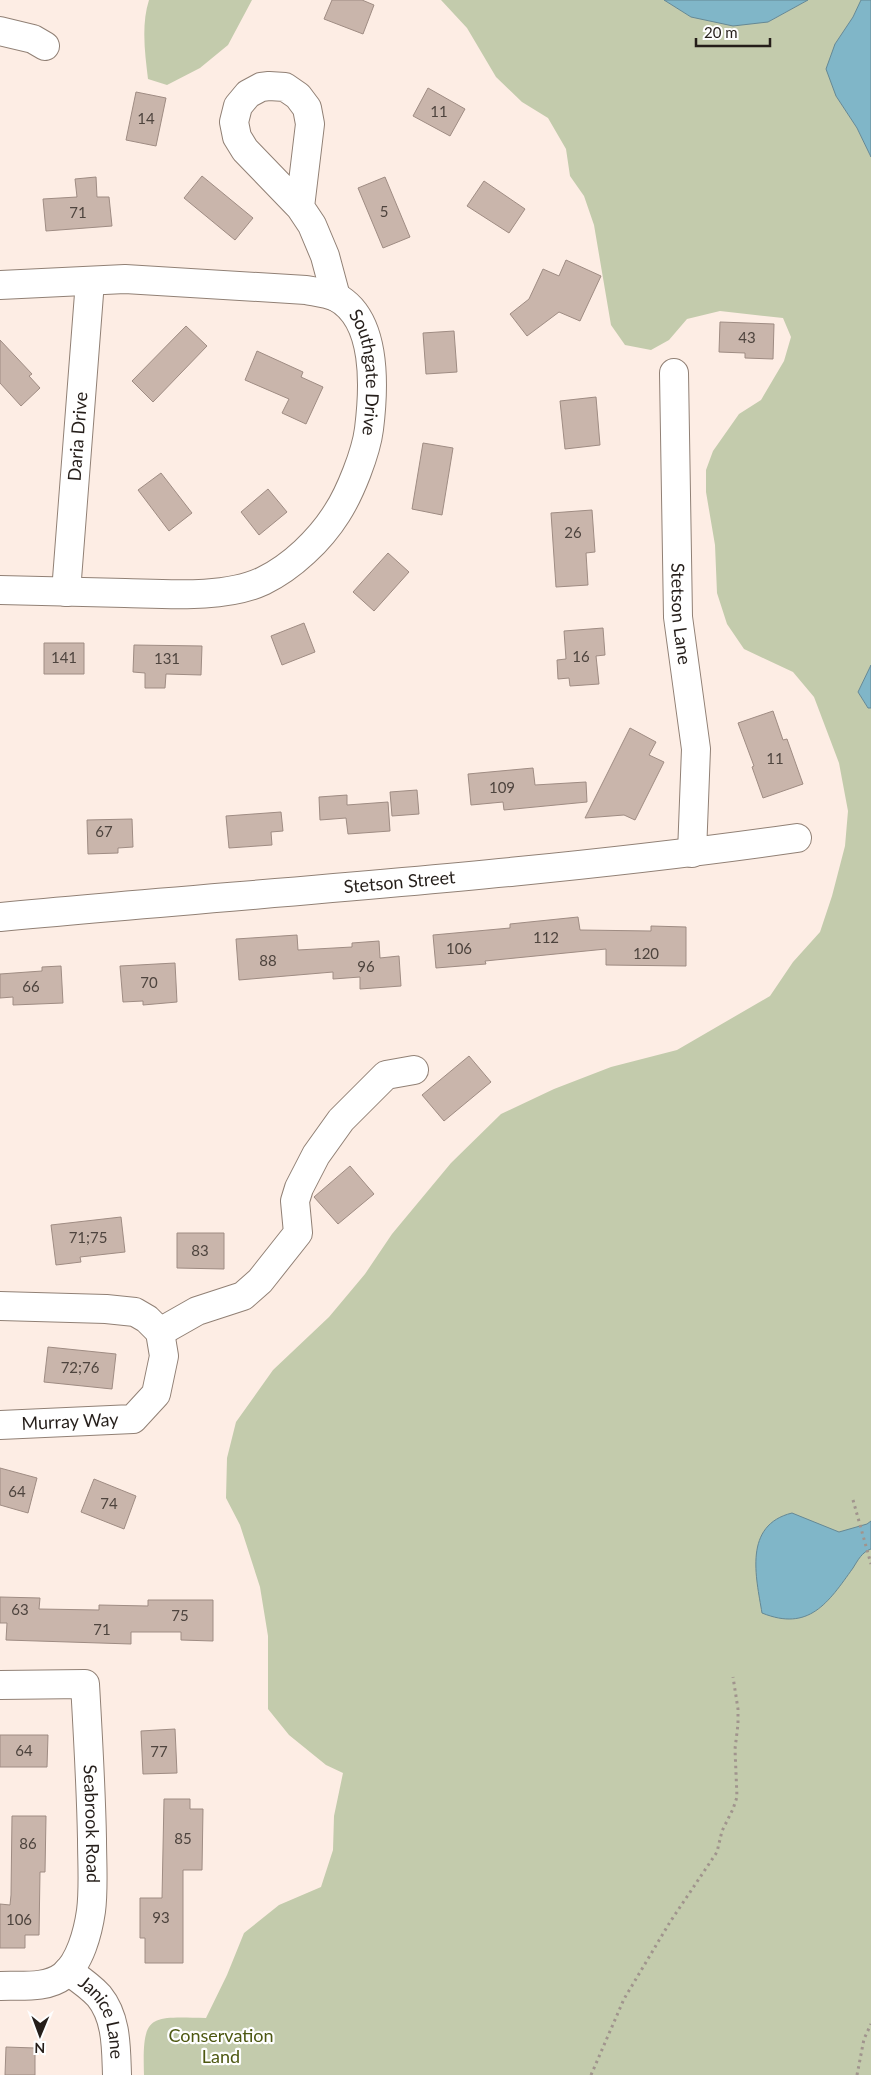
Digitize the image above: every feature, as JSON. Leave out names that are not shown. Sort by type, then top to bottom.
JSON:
[{"type":"street","points":[[0,31],[33,39],[45,46]]},
{"type":"street","points":[[300,207],[312,225],[325,256],[336,298]]},
{"type":"street","name":"Southgate Drive","points":[[0,285],[125,280],[306,290],[336,298],[354,313],[366,336],[373,375],[369,430],[356,475],[338,513],[306,552],[263,581],[228,591],[182,595],[0,590]]},
{"type":"street","name":"Daria Drive","points":[[66,592],[90,281]]},
{"type":"street","name":"Stetson Lane","points":[[674,373],[678,617],[696,749],[692,853]]},
{"type":"street","name":"Stetson Street","points":[[0,917],[411,882],[692,853],[797,838]]},
{"type":"street","points":[[0,1306],[106,1308],[135,1312],[147,1319],[160,1332],[197,1310],[243,1296],[260,1281],[298,1233],[295,1207],[297,1195],[316,1155],[341,1120],[386,1075],[414,1070]]},
{"type":"street","name":"Murray Way","points":[[0,1425],[133,1419],[156,1394],[164,1356],[160,1332]]},
{"type":"street","name":"Seabrook Road","points":[[0,1685],[85,1684],[91,1803],[92,1894],[88,1928],[82,1945],[68,1971],[56,1981],[47,1984],[0,1986]]},
{"type":"street","name":"Janice Lane","points":[[68,1971],[98,1994],[106,2006],[114,2032],[117,2075]]},
{"type":"path","points":[[853,1500],[871,1564]]},
{"type":"path","points":[[591,2075],[624,1999],[670,1922],[717,1852],[722,1831],[734,1809],[737,1797],[735,1749],[738,1717],[733,1677]]},
{"type":"path","points":[[857,2075],[864,2038],[871,2024]]},
{"type":"green space","points":[[149,0],[252,0],[228,45],[200,68],[167,85],[148,79],[144,29]]},
{"type":"green space","name":"Conservation Land","points":[[441,0],[664,0],[691,17],[768,22],[808,0],[861,0],[853,17],[835,44],[836,96],[857,128],[871,157],[871,665],[858,692],[868,708],[871,708],[871,2075],[144,2075],[145,2040],[148,2029],[153,2023],[161,2019],[206,2018],[227,1975],[244,1933],[279,1905],[321,1887],[333,1850],[334,1816],[343,1773],[326,1765],[289,1735],[268,1709],[268,1636],[260,1587],[240,1525],[226,1498],[227,1458],[236,1422],[273,1370],[329,1317],[365,1274],[392,1234],[451,1163],[501,1114],[554,1089],[611,1067],[677,1050],[770,996],[793,962],[820,932],[845,846],[848,811],[839,763],[814,697],[793,672],[744,649],[727,624],[717,593],[715,545],[706,492],[706,470],[713,451],[739,414],[761,400],[784,361],[791,337],[783,318],[720,311],[687,319],[669,340],[651,350],[625,345],[611,325],[594,225],[584,196],[570,176],[566,149],[548,118],[522,102],[496,77],[467,28]]},
{"type":"water","points":[[664,0],[808,0],[768,22],[733,26],[691,17]]},
{"type":"water","points":[[861,0],[871,0],[871,157],[857,128],[836,96],[826,69],[835,44],[853,17]]},
{"type":"water","points":[[871,665],[871,708],[868,708],[858,692]]},
{"type":"water","points":[[792,1513],[839,1532],[867,1524],[871,1521],[871,1549],[860,1557],[826,1603],[816,1611],[793,1619],[778,1618],[762,1613],[756,1569],[756,1554],[759,1540],[766,1529],[776,1519]]},
{"type":"building","points":[[332,0],[362,0],[374,5],[363,34],[324,19]]},
{"type":"building","points":[[428,88],[465,109],[450,136],[413,116]]},
{"type":"building","points":[[136,92],[166,98],[156,146],[126,140]]},
{"type":"building","points":[[202,176],[253,218],[235,240],[184,198]]},
{"type":"building","points":[[96,177],[97,197],[109,197],[112,226],[46,231],[43,199],[77,197],[75,179]]},
{"type":"building","points":[[385,177],[410,237],[383,248],[358,188]]},
{"type":"building","points":[[484,181],[525,209],[509,233],[467,206]]},
{"type":"building","points":[[566,260],[601,276],[580,321],[559,312],[527,336],[510,314],[529,299],[543,269],[559,276]]},
{"type":"building","points":[[720,322],[774,324],[773,359],[745,358],[745,353],[719,352]]},
{"type":"building","points":[[186,326],[207,346],[153,402],[132,381]]},
{"type":"building","points":[[454,331],[457,372],[426,374],[423,333]]},
{"type":"building","points":[[0,340],[32,374],[29,376],[40,388],[21,406],[0,383]]},
{"type":"building","points":[[257,351],[303,372],[301,377],[323,387],[306,424],[282,413],[289,399],[245,380]]},
{"type":"building","points":[[596,397],[600,445],[565,449],[560,401]]},
{"type":"building","points":[[423,443],[453,448],[442,515],[412,509]]},
{"type":"building","points":[[161,473],[192,513],[169,531],[138,490]]},
{"type":"building","points":[[268,489],[287,512],[259,535],[241,512]]},
{"type":"building","points":[[592,510],[595,552],[586,553],[588,585],[556,587],[551,513]]},
{"type":"building","points":[[388,553],[409,572],[374,611],[353,592]]},
{"type":"building","points":[[304,623],[315,652],[282,665],[271,636]]},
{"type":"building","points":[[603,628],[605,655],[596,656],[599,684],[570,686],[569,678],[558,679],[557,660],[566,659],[564,631]]},
{"type":"building","points":[[44,643],[84,643],[84,674],[44,674]]},
{"type":"building","points":[[134,645],[202,646],[201,675],[166,674],[165,688],[145,688],[145,673],[133,672]]},
{"type":"building","points":[[773,711],[783,740],[787,739],[803,784],[763,798],[752,767],[754,766],[738,723]]},
{"type":"building","points":[[630,728],[656,742],[649,755],[664,762],[635,820],[624,815],[585,818]]},
{"type":"building","points":[[533,768],[535,785],[586,782],[587,802],[504,810],[503,802],[471,805],[468,774]]},
{"type":"building","points":[[417,790],[419,814],[392,816],[390,792]]},
{"type":"building","points":[[347,795],[347,805],[388,802],[390,831],[348,834],[346,818],[320,820],[319,797]]},
{"type":"building","points":[[281,812],[283,831],[271,832],[272,845],[229,848],[226,816]]},
{"type":"building","points":[[132,819],[133,847],[118,848],[118,853],[88,854],[87,820]]},
{"type":"building","points":[[578,917],[580,930],[651,931],[651,926],[686,927],[686,966],[606,965],[606,949],[485,961],[486,964],[436,968],[433,935],[510,928],[510,924]]},
{"type":"building","points":[[297,935],[298,950],[352,947],[352,943],[379,941],[380,958],[399,956],[401,986],[360,989],[360,977],[333,979],[333,972],[239,980],[236,939]]},
{"type":"building","points":[[175,963],[177,1002],[143,1005],[143,1001],[123,1002],[120,966]]},
{"type":"building","points":[[61,966],[63,1003],[13,1005],[13,997],[0,998],[0,974],[42,971],[42,967]]},
{"type":"building","points":[[469,1056],[491,1082],[444,1121],[422,1095]]},
{"type":"building","points":[[350,1166],[374,1194],[338,1224],[314,1197]]},
{"type":"building","points":[[121,1217],[125,1252],[80,1257],[81,1262],[56,1265],[51,1225]]},
{"type":"building","points":[[177,1233],[224,1233],[224,1269],[177,1268]]},
{"type":"building","points":[[48,1347],[116,1354],[112,1389],[44,1382]]},
{"type":"building","points":[[0,1468],[37,1478],[28,1513],[0,1505]]},
{"type":"building","points":[[94,1479],[136,1496],[124,1529],[81,1512]]},
{"type":"building","points":[[0,1597],[40,1598],[39,1609],[99,1610],[99,1605],[148,1606],[148,1600],[213,1600],[213,1641],[181,1640],[181,1632],[131,1632],[131,1644],[6,1640],[7,1623],[0,1623]]},
{"type":"building","points":[[175,1729],[177,1773],[143,1774],[141,1731]]},
{"type":"building","points":[[0,1735],[48,1735],[47,1767],[0,1767]]},
{"type":"building","points":[[164,1799],[190,1799],[190,1809],[203,1809],[202,1870],[183,1870],[183,1963],[145,1963],[145,1938],[140,1938],[140,1898],[162,1898]]},
{"type":"building","points":[[12,1816],[46,1816],[45,1872],[40,1872],[39,1935],[25,1935],[25,1948],[0,1948],[0,1904],[10,1905],[11,1895]]},
{"type":"building","points":[[6,2047],[35,2048],[35,2075],[5,2075]]}]
